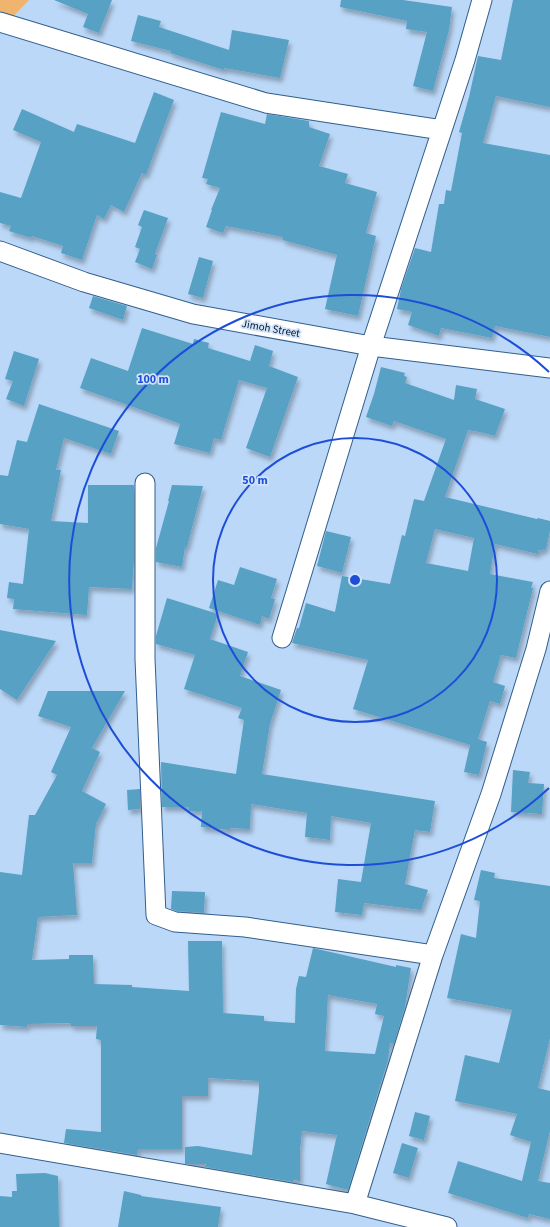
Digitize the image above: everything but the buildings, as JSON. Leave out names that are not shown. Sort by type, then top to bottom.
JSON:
[{"type":"street","points":[[282,638],[370,346],[465,60],[482,0]]},
{"type":"street","points":[[0,22],[266,102],[442,130]]},
{"type":"street","name":"Jimoh Street","points":[[0,251],[84,282],[193,314],[370,346],[550,368]]},
{"type":"street","points":[[145,483],[146,659],[156,915],[175,922],[245,927],[433,955]]},
{"type":"street","points":[[355,1204],[433,955],[491,794],[536,648],[550,591]]},
{"type":"street","points":[[0,1143],[355,1204],[447,1227]]},
{"type":"shaded area","points":[[0,0],[29,0],[0,30]]}]
